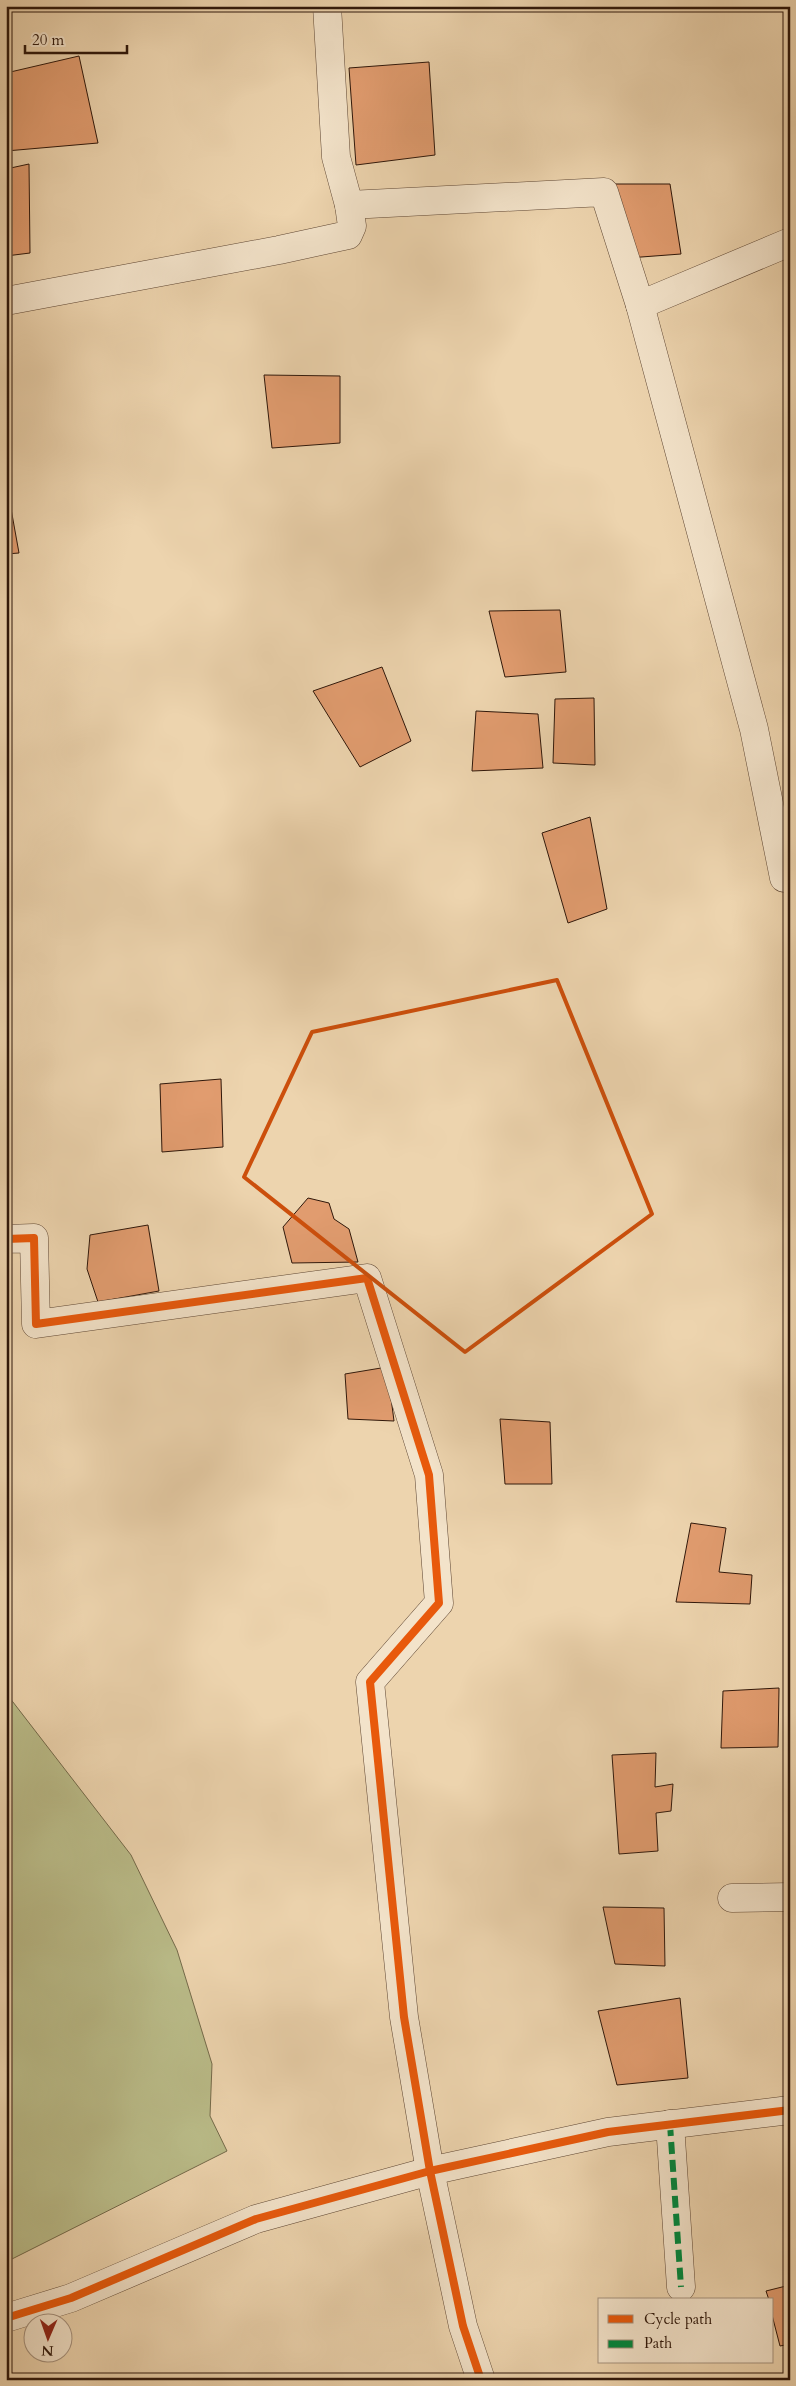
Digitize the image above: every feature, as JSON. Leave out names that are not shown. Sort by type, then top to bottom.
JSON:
[{"type":"street","points":[[6,301],[348,235],[352,226],[349,205],[336,157],[327,6]]},
{"type":"street","points":[[349,205],[604,192],[640,305],[754,729],[784,878],[790,878]]},
{"type":"street","points":[[640,305],[790,242]]},
{"type":"street","points":[[6,1239],[34,1238],[36,1324],[367,1278],[429,1475],[440,1603],[370,1682],[404,2016],[430,2171],[463,2326],[481,2380]]},
{"type":"street","points":[[732,1898],[790,1897]]},
{"type":"street","points":[[6,2318],[71,2298],[256,2219],[430,2171],[608,2132],[790,2110]]},
{"type":"street","points":[[670,2124],[681,2287]]},
{"type":"highlighted area","points":[[557,980],[652,1214],[465,1352],[244,1177],[312,1032]]},
{"type":"green space","points":[[6,1693],[131,1855],[177,1950],[212,2064],[210,2116],[227,2151],[6,2262]]},
{"type":"building","points":[[79,56],[98,143],[6,151],[6,73]]},
{"type":"building","points":[[429,62],[435,155],[356,165],[349,68]]},
{"type":"building","points":[[29,164],[30,253],[6,256],[6,169]]},
{"type":"building","points":[[608,184],[670,184],[681,254],[628,258]]},
{"type":"building","points":[[264,375],[340,376],[340,443],[272,448]]},
{"type":"building","points":[[6,481],[19,553],[6,554]]},
{"type":"building","points":[[560,610],[566,672],[505,677],[489,611]]},
{"type":"building","points":[[382,667],[411,741],[360,767],[313,691]]},
{"type":"building","points":[[594,698],[595,765],[553,763],[555,699]]},
{"type":"building","points":[[476,711],[538,714],[543,768],[472,771]]},
{"type":"building","points":[[590,817],[607,909],[568,923],[542,833]]},
{"type":"building","points":[[6,954],[10,954],[6,1018]]},
{"type":"building","points":[[221,1079],[223,1147],[162,1152],[160,1084]]},
{"type":"building","points":[[308,1198],[329,1203],[334,1219],[349,1229],[358,1262],[292,1263],[283,1227]]},
{"type":"building","points":[[148,1225],[159,1291],[98,1302],[87,1269],[90,1235]]},
{"type":"building","points":[[387,1367],[394,1421],[348,1419],[345,1374]]},
{"type":"building","points":[[500,1419],[550,1422],[552,1484],[505,1484]]},
{"type":"building","points":[[691,1523],[726,1528],[719,1572],[752,1575],[750,1604],[676,1602]]},
{"type":"building","points":[[779,1688],[778,1747],[721,1748],[723,1691]]},
{"type":"building","points":[[656,1753],[655,1787],[673,1784],[671,1811],[656,1813],[658,1851],[619,1854],[612,1755]]},
{"type":"building","points":[[603,1907],[664,1908],[665,1966],[615,1964]]},
{"type":"building","points":[[680,1998],[688,2078],[617,2085],[598,2011]]},
{"type":"building","points":[[790,2285],[790,2344],[780,2346],[774,2323],[774,2298],[768,2298],[766,2291]]},
{"type":"marked path","points":[[670,2124],[681,2287]]},
{"type":"cycle path","points":[[6,1239],[34,1238],[36,1324],[367,1278],[429,1475],[439,1603],[370,1682],[404,2017],[430,2171],[463,2326],[481,2380]]},
{"type":"cycle path","points":[[6,2318],[71,2298],[256,2219],[430,2171],[608,2132],[790,2110]]}]
